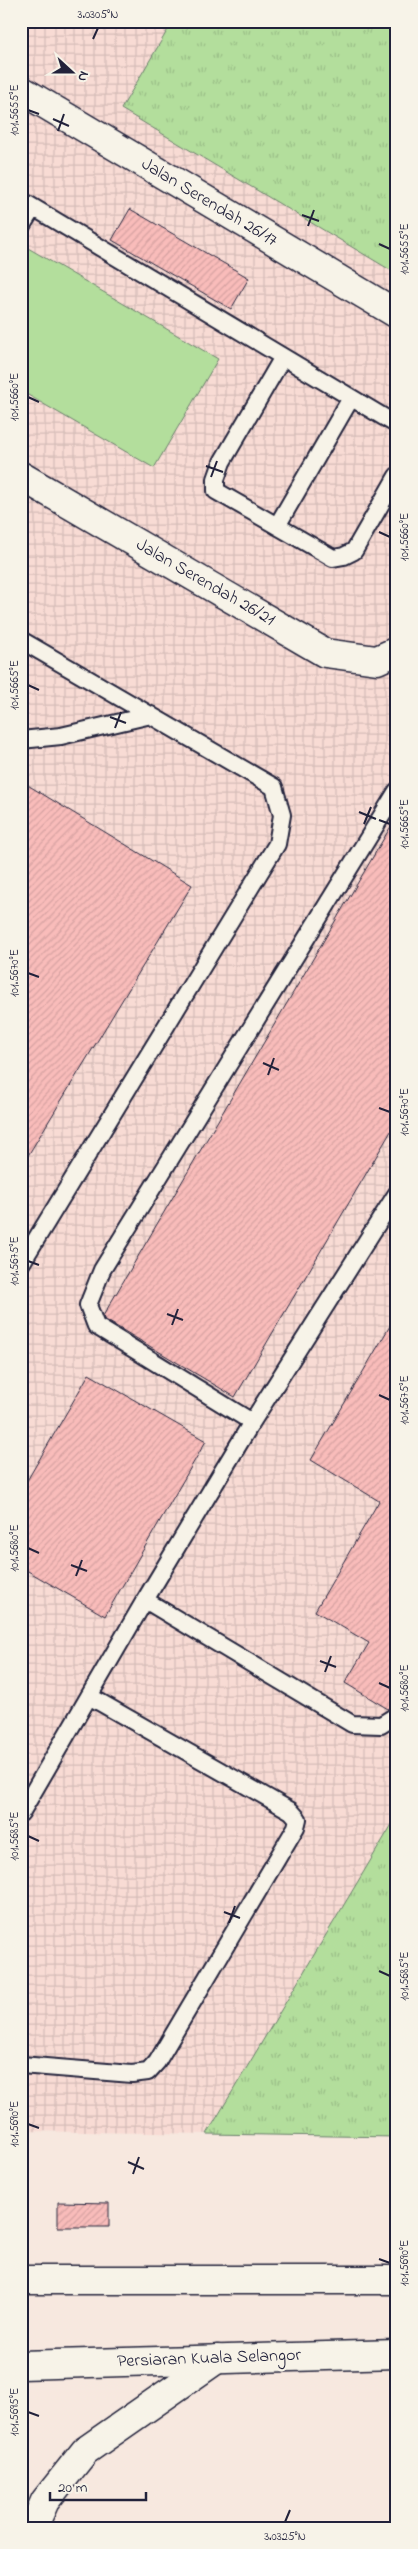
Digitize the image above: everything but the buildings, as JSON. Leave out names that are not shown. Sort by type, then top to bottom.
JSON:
[{"type":"street","name":"Jalan Serendah 26/17","points":[[21,90],[397,314]]},
{"type":"street","name":"Jalan Serendah 26/21","points":[[21,476],[325,653],[377,660],[397,651]]},
{"type":"street","points":[[21,2280],[397,2280]]},
{"type":"street","name":"Persiaran Kuala Selangor","points":[[21,2365],[397,2354]]},
{"type":"street","points":[[33,2528],[45,2501],[84,2451],[217,2359]]},
{"type":"lane","points":[[21,227],[27,204],[397,425]]},
{"type":"lane","points":[[282,357],[222,462],[216,479],[216,491],[333,558],[344,556],[354,551],[397,476]]},
{"type":"lane","points":[[277,526],[351,398]]},
{"type":"lane","points":[[21,640],[274,787],[282,815],[277,844],[21,1264]]},
{"type":"lane","points":[[21,740],[61,736],[151,715]]},
{"type":"lane","points":[[252,1422],[96,1326],[88,1305],[102,1270],[397,791]]},
{"type":"lane","points":[[21,1813],[145,1600],[252,1422],[397,1193]]},
{"type":"lane","points":[[145,1600],[352,1724],[381,1725],[397,1716]]},
{"type":"lane","points":[[21,2066],[132,2074],[148,2072],[157,2062],[296,1827],[298,1819],[291,1811],[89,1696]]},
{"type":"shaded area","points":[[21,21],[397,21],[397,2137],[21,2131]]},
{"type":"green space","points":[[173,21],[397,21],[397,274],[121,109]]},
{"type":"green space","points":[[28,248],[218,359],[154,468],[21,391],[21,259]]},
{"type":"green space","points":[[397,1816],[397,2137],[207,2134]]}]
